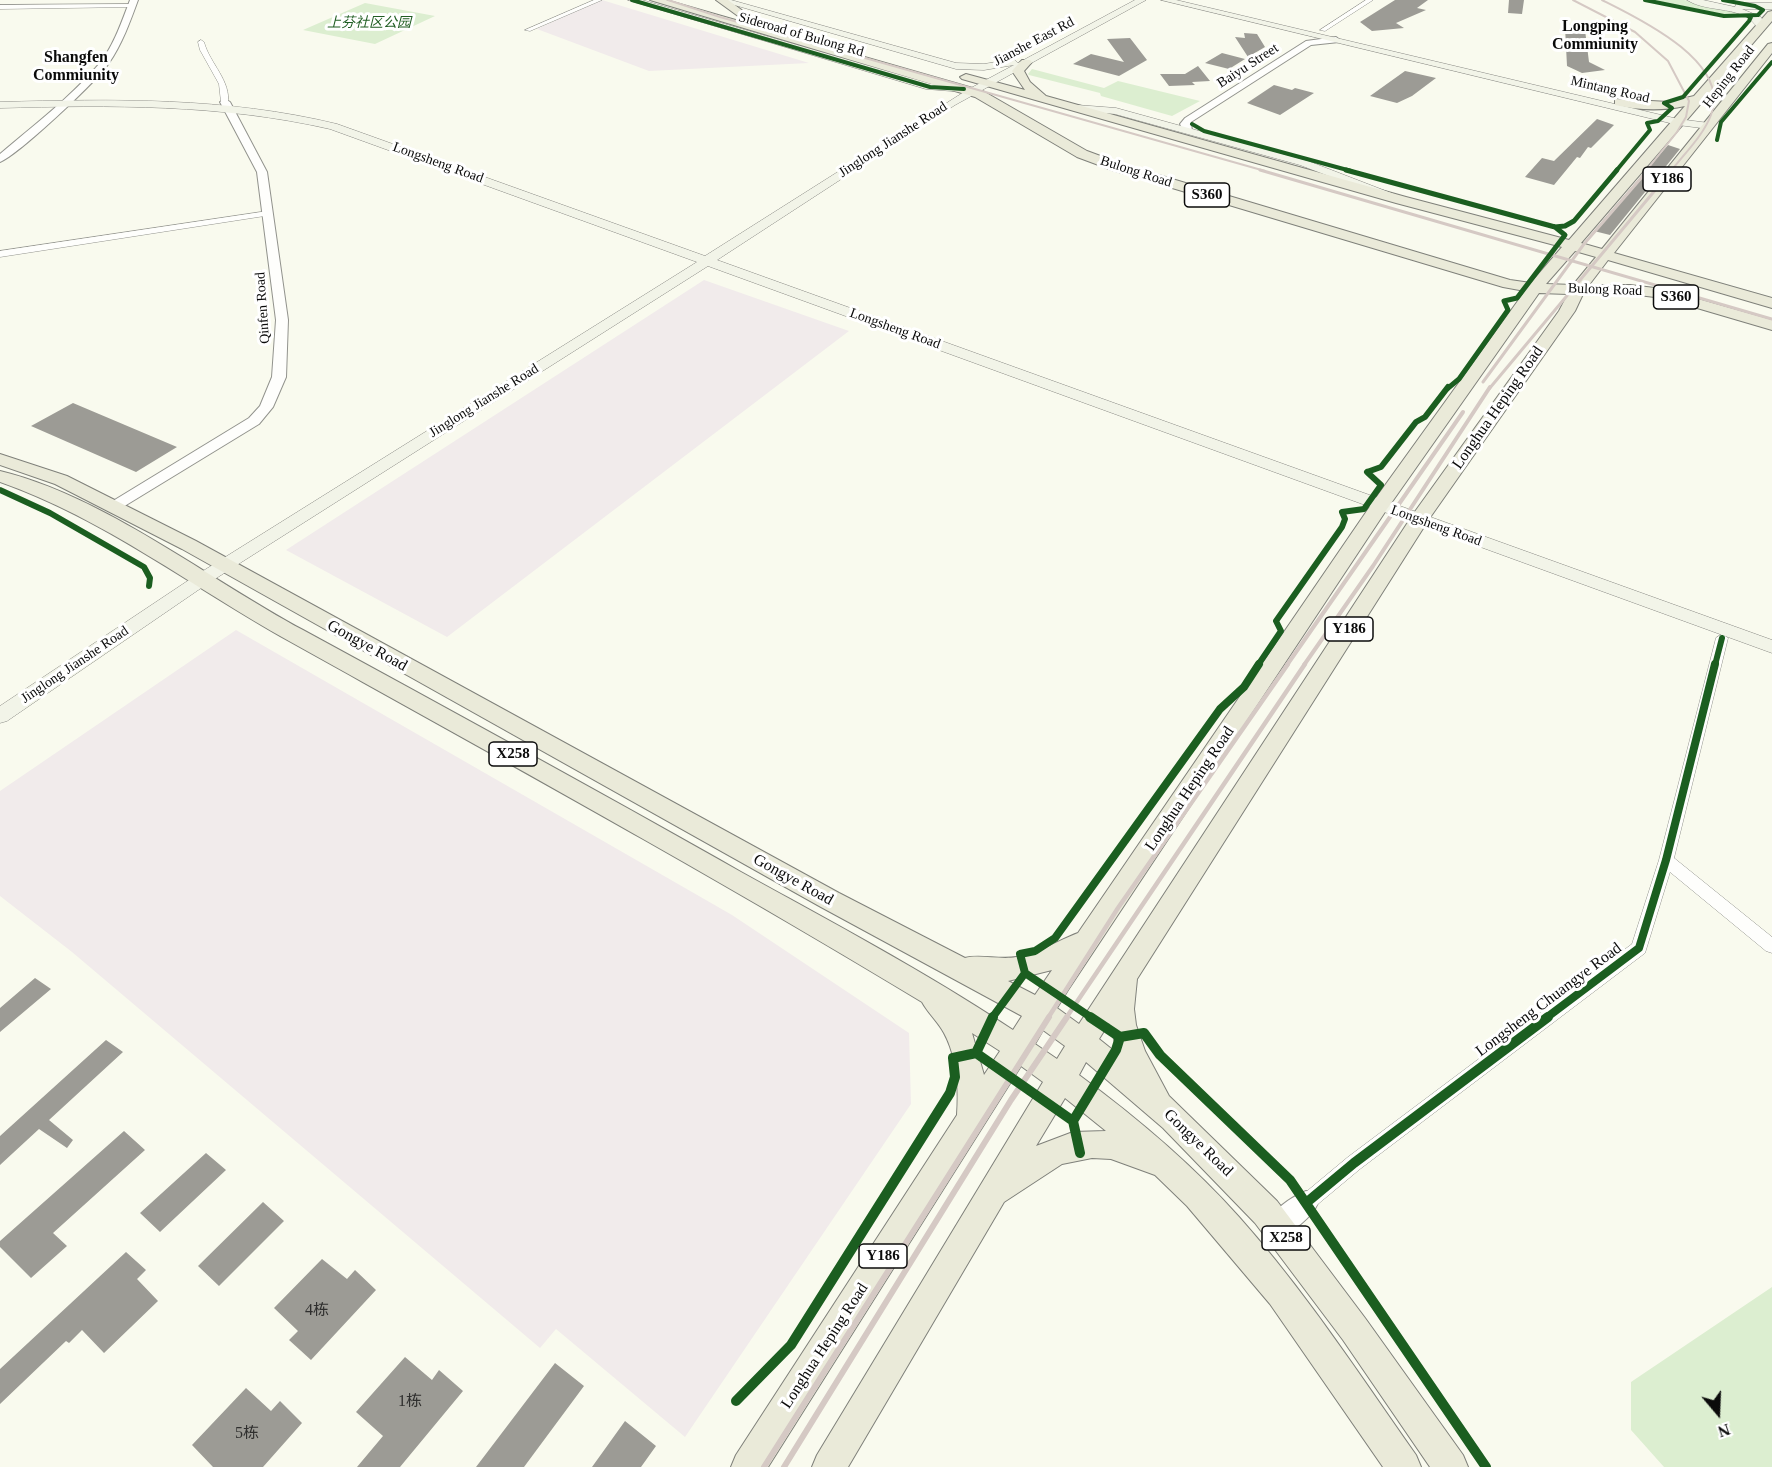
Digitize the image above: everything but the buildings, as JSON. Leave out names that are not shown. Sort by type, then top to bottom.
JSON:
[{"type":"main road","name":"Sideroad of Bulong Rd","points":[[632,0],[930,87],[975,86]]},
{"type":"main road","name":"Bulong Road","points":[[655,0],[975,86],[1077,108],[1401,200],[1571,244],[1772,303]]},
{"type":"main road","name":"Bulong Road","points":[[693,0],[975,86],[985,97],[1082,154],[1162,181],[1508,284],[1534,288],[1648,291],[1771,325]]},
{"type":"main road","name":"Sideroad of Bulong Rd","points":[[721,0],[956,66],[984,67],[1020,62]]},
{"type":"main road","points":[[721,0],[742,14]]},
{"type":"main road","name":"Jianshe East Rd","points":[[975,86],[1131,0]]},
{"type":"main road","name":"Jianshe East Rd","points":[[1020,62],[1142,0]]},
{"type":"main road","name":"Mintang Road","points":[[1164,0],[1623,106]]},
{"type":"main road","name":"Mintang Road","points":[[1194,0],[1709,126]]},
{"type":"main road","points":[[1691,0],[1744,12],[1758,19],[1761,27]]},
{"type":"main road","points":[[1705,0],[1749,8],[1772,6]]},
{"type":"main road","name":"Heping Road","points":[[1666,135],[1772,14]]},
{"type":"main road","name":"Heping Road","points":[[1709,126],[1770,50]]},
{"type":"main road","points":[[1020,62],[1018,71],[1020,78],[1033,92],[1047,100]]},
{"type":"main road","points":[[956,66],[975,86]]},
{"type":"main road","name":"Jinglong Jianshe Road","points":[[0,701],[975,86]]},
{"type":"main road","points":[[1623,106],[1677,105],[1698,99]]},
{"type":"main road","name":"Longsheng Road","points":[[0,103],[68,101],[226,104],[284,114],[354,133],[707,256],[1422,516],[1772,637]]},
{"type":"main road","points":[[1623,106],[1653,122],[1666,135]]},
{"type":"main road","points":[[1077,108],[1106,109],[1165,124]]},
{"type":"main road","name":"Bulong Road","points":[[1165,124],[1327,170],[1401,200]]},
{"type":"main road","name":"Longhua Heping Road","points":[[829,1467],[1083,1042],[1422,516],[1567,311],[1578,289],[1709,126]]},
{"type":"main road","name":"Longhua Heping Road","points":[[748,1467],[996,1083],[1059,978],[1090,937],[1383,502],[1534,288],[1666,135]]},
{"type":"main road","points":[[1509,228],[1558,230],[1594,218]]},
{"type":"main road","points":[[1624,232],[1625,239],[1636,253],[1675,276]]},
{"type":"main road","points":[[1455,268],[1505,296],[1512,302],[1516,314]]},
{"type":"main road","points":[[1567,311],[1582,302],[1598,298],[1648,291]]},
{"type":"main road","name":"Gongye Road","points":[[0,459],[61,480],[218,562],[830,900],[1039,1011],[1083,1042],[1173,1118],[1239,1184],[1277,1226],[1452,1467]]},
{"type":"main road","name":"Gongye Road","points":[[0,476],[50,494],[923,987],[1018,1046],[1062,1077],[1142,1143],[1182,1180],[1236,1236],[1270,1277],[1404,1467]]},
{"type":"main road","name":"Longsheng Road","points":[[1422,516],[1723,634],[1772,647]]},
{"type":"main road","name":"Jinglong Jianshe Road","points":[[0,716],[195,576]]},
{"type":"main road","points":[[952,964],[980,970],[1012,970],[1055,957],[1090,937]]},
{"type":"main road","points":[[1126,974],[1120,992],[1120,1007],[1131,1048],[1149,1086],[1173,1118]]},
{"type":"main road","points":[[923,987],[951,1020],[967,1054],[972,1082],[971,1119]]},
{"type":"main road","points":[[987,1201],[1043,1157],[1063,1148],[1088,1142],[1130,1150],[1150,1159],[1182,1180]]},
{"type":"street","points":[[528,30],[599,0]]},
{"type":"street","points":[[1323,30],[1370,0]]},
{"type":"street","points":[[0,6],[132,3],[121,34],[105,63],[68,101],[0,159]]},
{"type":"street","name":"Baiyu Street","points":[[1165,124],[1176,120],[1304,41],[1306,37],[1297,31]]},
{"type":"street","name":"Baiyu Street","points":[[1188,130],[1185,124],[1188,120],[1309,43],[1336,40]]},
{"type":"street","points":[[201,42],[203,50],[223,84],[226,104]]},
{"type":"street","name":"Qinfen Road","points":[[113,507],[254,421],[266,407],[279,377],[282,320],[260,165],[226,104]]},
{"type":"street","points":[[0,254],[268,213]]},
{"type":"street","name":"Longsheng Chuangye Road","points":[[1306,1203],[1354,1163],[1636,951],[1642,943],[1666,860],[1723,634]]},
{"type":"street","points":[[1666,860],[1772,946]]},
{"type":"street","points":[[1277,1226],[1306,1203]]},
{"type":"shaded area","points":[[599,0],[809,63],[649,71],[537,29]]},
{"type":"shaded area","points":[[704,280],[849,331],[447,637],[286,550]]},
{"type":"shaded area","points":[[236,630],[732,915],[909,1033],[911,1104],[685,1437],[556,1329],[540,1348],[72,952],[0,896],[0,791]]},
{"type":"green space","points":[[1653,0],[1684,0],[1746,13],[1728,15]]},
{"type":"green space","name":"上芬社区公园","points":[[365,3],[435,16],[375,44],[303,30]]},
{"type":"green space","points":[[1032,69],[1104,88],[1118,81],[1200,101],[1172,116],[1101,96],[1100,93],[1029,75]]},
{"type":"green space","points":[[1772,1287],[1772,1467],[1664,1467],[1631,1430],[1631,1382]]},
{"type":"railway","points":[[668,0],[720,17],[1265,171]]},
{"type":"railway","points":[[1573,0],[1635,32],[1668,61],[1689,101],[1686,117],[1677,132],[1646,171]]},
{"type":"railway","points":[[1602,0],[1658,30],[1678,44],[1695,60],[1708,77],[1714,96],[1708,123],[1671,171]]},
{"type":"railway","points":[[1260,170],[1572,261]]},
{"type":"railway","points":[[1572,261],[1648,170]]},
{"type":"railway","points":[[1591,266],[1672,170]]},
{"type":"railway","points":[[1483,382],[1572,261]]},
{"type":"railway","points":[[1572,261],[1591,266]]},
{"type":"railway","points":[[1489,389],[1591,266]]},
{"type":"railway","points":[[1591,266],[1772,319]]},
{"type":"railway","points":[[1304,665],[1373,566],[1490,387]]},
{"type":"railway","points":[[1287,665],[1463,412]]},
{"type":"railway","points":[[1048,1018],[1118,908],[1288,664]]},
{"type":"railway","points":[[1066,1018],[1305,664]]},
{"type":"railway","points":[[764,1467],[1049,1017]]},
{"type":"railway","points":[[784,1467],[1011,1100],[1067,1017]]},
{"type":"cycle path","points":[[632,0],[930,87],[964,89]]},
{"type":"cycle path","points":[[1645,0],[1724,16],[1758,15],[1763,10],[1755,6],[1723,0]]},
{"type":"cycle path","points":[[1664,103],[1683,97],[1749,21],[1751,17],[1748,16]]},
{"type":"cycle path","points":[[1717,140],[1721,122],[1772,62]]},
{"type":"cycle path","points":[[1192,124],[1204,131],[1555,227],[1565,226],[1574,221],[1650,130],[1647,123],[1658,121],[1672,108],[1664,103]]},
{"type":"cycle path","points":[[1367,472],[1381,467],[1416,422],[1425,417],[1448,387],[1459,379],[1508,310],[1504,301],[1517,298],[1565,235],[1555,227]]},
{"type":"cycle path","points":[[1367,472],[1381,485],[1364,509],[1342,512],[1345,519],[1342,527],[1276,621],[1281,631],[1244,687],[1220,709],[1055,938],[1035,951],[1020,954],[1025,973],[1120,1037],[1144,1033],[1160,1055],[1290,1180],[1486,1467]]},
{"type":"cycle path","points":[[0,490],[50,513],[144,567],[150,578],[149,586]]},
{"type":"cycle path","points":[[1306,1203],[1354,1163],[1639,948],[1666,860],[1722,638]]},
{"type":"cycle path","points":[[976,1053],[984,1032],[996,1011],[1025,973]]},
{"type":"cycle path","points":[[1073,1121],[1116,1050],[1120,1037]]},
{"type":"cycle path","points":[[736,1401],[791,1345],[950,1093],[955,1077],[953,1058],[976,1053],[1073,1121],[1080,1153]]},
{"type":"district","name":"Longping Commiunity","points":[[1595,36]]},
{"type":"district","name":"Shangfen Commiunity","points":[[76,67]]}]
